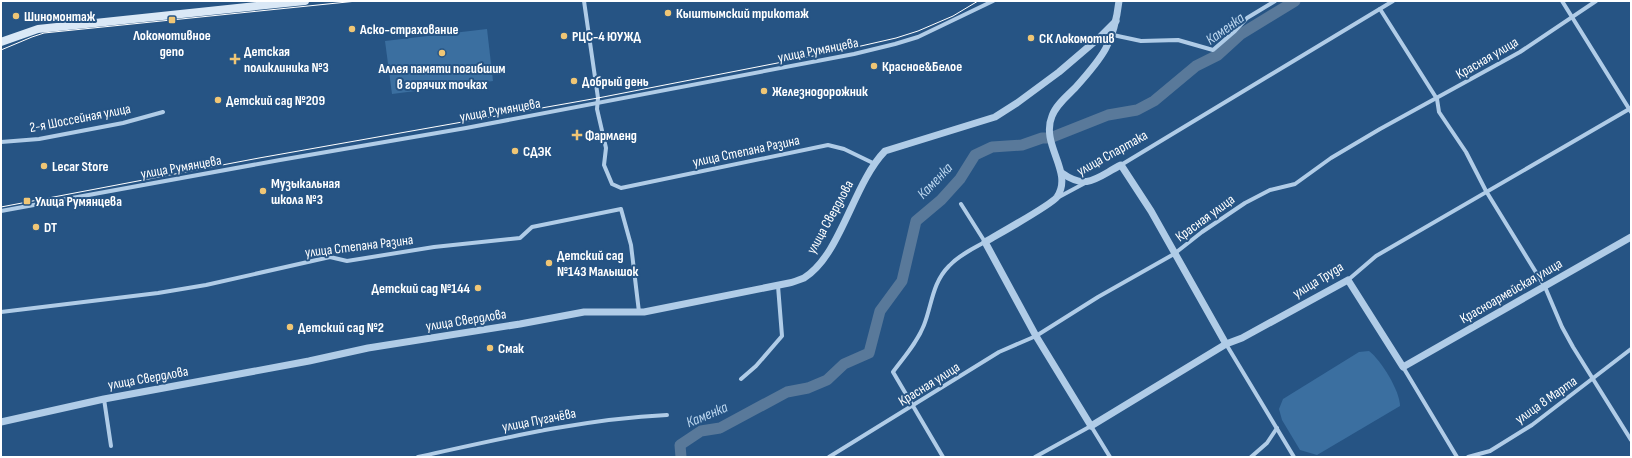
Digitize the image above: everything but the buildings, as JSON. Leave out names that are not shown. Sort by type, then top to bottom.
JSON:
[{"type":"main road","points":[[1,42],[38,29],[305,1]]},
{"type":"street","points":[[584,1],[598,103]]},
{"type":"street","name":"улица Румянцева","points":[[1,212],[598,103],[895,44],[918,36],[994,1]]},
{"type":"street","points":[[1056,199],[1060,192],[1062,174],[1053,149],[1049,126],[1052,116],[1058,106],[1103,55],[1113,35],[1119,1]]},
{"type":"street","points":[[1113,35],[1141,41],[1178,40],[1213,50],[1235,31],[1246,18],[1275,1]]},
{"type":"street","name":"улица Спартака","points":[[914,406],[893,372],[915,343],[923,327],[933,293],[940,277],[949,266],[960,257],[1056,199],[1121,165],[1393,1]]},
{"type":"street","points":[[1562,1],[1630,109]]},
{"type":"street","name":"Красная улица","points":[[830,457],[999,352],[1036,336],[1098,297],[1174,254],[1202,232],[1245,203],[1270,190],[1295,184],[1331,158],[1520,52],[1596,1]]},
{"type":"street","points":[[1380,9],[1436,98],[1439,112],[1466,152],[1486,191],[1545,287],[1562,327],[1631,440]]},
{"type":"street","points":[[873,163],[885,151],[899,145],[995,117],[1017,104],[1059,72],[1100,37],[1116,21]]},
{"type":"street","name":"улица Степана Разина","points":[[598,103],[597,109],[606,148],[604,165],[612,184],[621,188],[828,145],[844,149],[873,163]]},
{"type":"street","name":"улица Труда","points":[[1035,457],[1091,426],[1226,344],[1242,338],[1348,280],[1376,256],[1630,109]]},
{"type":"street","name":"2-я Шоссейная улица","points":[[1,142],[39,139],[123,123],[163,112]]},
{"type":"street","name":"улица Свердлова","points":[[1,422],[104,399],[309,361],[368,348],[520,324],[584,312],[639,312],[778,286],[803,278],[817,267],[828,251],[873,163]]},
{"type":"street","points":[[1121,165],[1151,211],[1226,344],[1294,457]]},
{"type":"street","points":[[1062,174],[1077,182],[1085,183]]},
{"type":"street","points":[[961,204],[985,242],[1036,336],[1110,457]]},
{"type":"street","name":"улица Степана Разина","points":[[1,312],[158,293],[206,285],[330,258],[347,261],[434,248],[520,238],[532,227],[621,209],[631,246],[639,312]]},
{"type":"street","name":"Красноармейская улица","points":[[1403,367],[1631,237]]},
{"type":"street","points":[[1348,280],[1403,367],[1457,457]]},
{"type":"street","points":[[741,379],[756,366],[782,336],[778,286]]},
{"type":"street","name":"улица 8 Марта","points":[[1468,457],[1490,451],[1532,424],[1631,350]]},
{"type":"street","points":[[104,399],[112,446]]},
{"type":"street","points":[[914,406],[943,457]]},
{"type":"street","name":"улица Пугачёва","points":[[418,457],[505,437],[580,423],[667,414]]},
{"type":"street","points":[[1251,457],[1267,443],[1277,428]]},
{"type":"shaded area","points":[[487,29],[493,81],[392,94],[385,41]]},
{"type":"shaded area","points":[[1369,351],[1379,361],[1389,376],[1397,392],[1400,406],[1317,455],[1300,450],[1282,420],[1279,409],[1283,399],[1359,352]]},
{"type":"waterway","name":"Каменка","points":[[681,457],[680,445],[701,431],[720,428],[787,392],[808,388],[827,380],[844,364],[869,353],[880,311],[902,281],[916,221],[941,200],[960,179],[975,155],[992,147],[1022,145],[1042,138],[1050,138],[1108,115],[1137,110],[1154,101],[1196,66],[1218,55],[1241,34],[1295,1]]},
{"type":"tram line","points":[[1,50],[44,33],[357,1]]},
{"type":"tram line","points":[[1,207],[259,158],[598,98],[839,51],[896,38],[918,31],[953,16],[978,1]]},
{"type":"place","name":"Кыштымский трикотаж","points":[[668,13]]},
{"type":"place","name":"Шиномонтаж","points":[[16,16]]},
{"type":"place","name":"Локомотивное депо","points":[[172,20]]},
{"type":"place","name":"Аско-страхование","points":[[352,29]]},
{"type":"place","name":"РЦС-4 ЮУЖД","points":[[564,36]]},
{"type":"place","name":"СК Локомотив","points":[[1031,38]]},
{"type":"place","name":"Аллея памяти погибшим в горячих точках","points":[[442,53]]},
{"type":"place","name":"Детская поликлиника №3","points":[[235,59]]},
{"type":"place","name":"Красное&Белое","points":[[874,66]]},
{"type":"place","name":"Добрый день","points":[[574,81]]},
{"type":"place","name":"Железнодорожник","points":[[764,91]]},
{"type":"place","name":"Детский сад №209","points":[[218,100]]},
{"type":"place","name":"Фармленд","points":[[577,135]]},
{"type":"place","name":"СДЭК","points":[[515,151]]},
{"type":"place","name":"Lecar Store","points":[[44,166]]},
{"type":"place","name":"Музыкальная школа №3","points":[[263,191]]},
{"type":"place","name":"Улица Румянцева","points":[[27,201]]},
{"type":"place","name":"DT","points":[[36,227]]},
{"type":"place","name":"Детский сад №143 Малышок","points":[[549,263]]},
{"type":"place","name":"Детский сад №144","points":[[478,288]]},
{"type":"place","name":"Детский сад №2","points":[[290,327]]},
{"type":"place","name":"Смак","points":[[490,348]]}]
